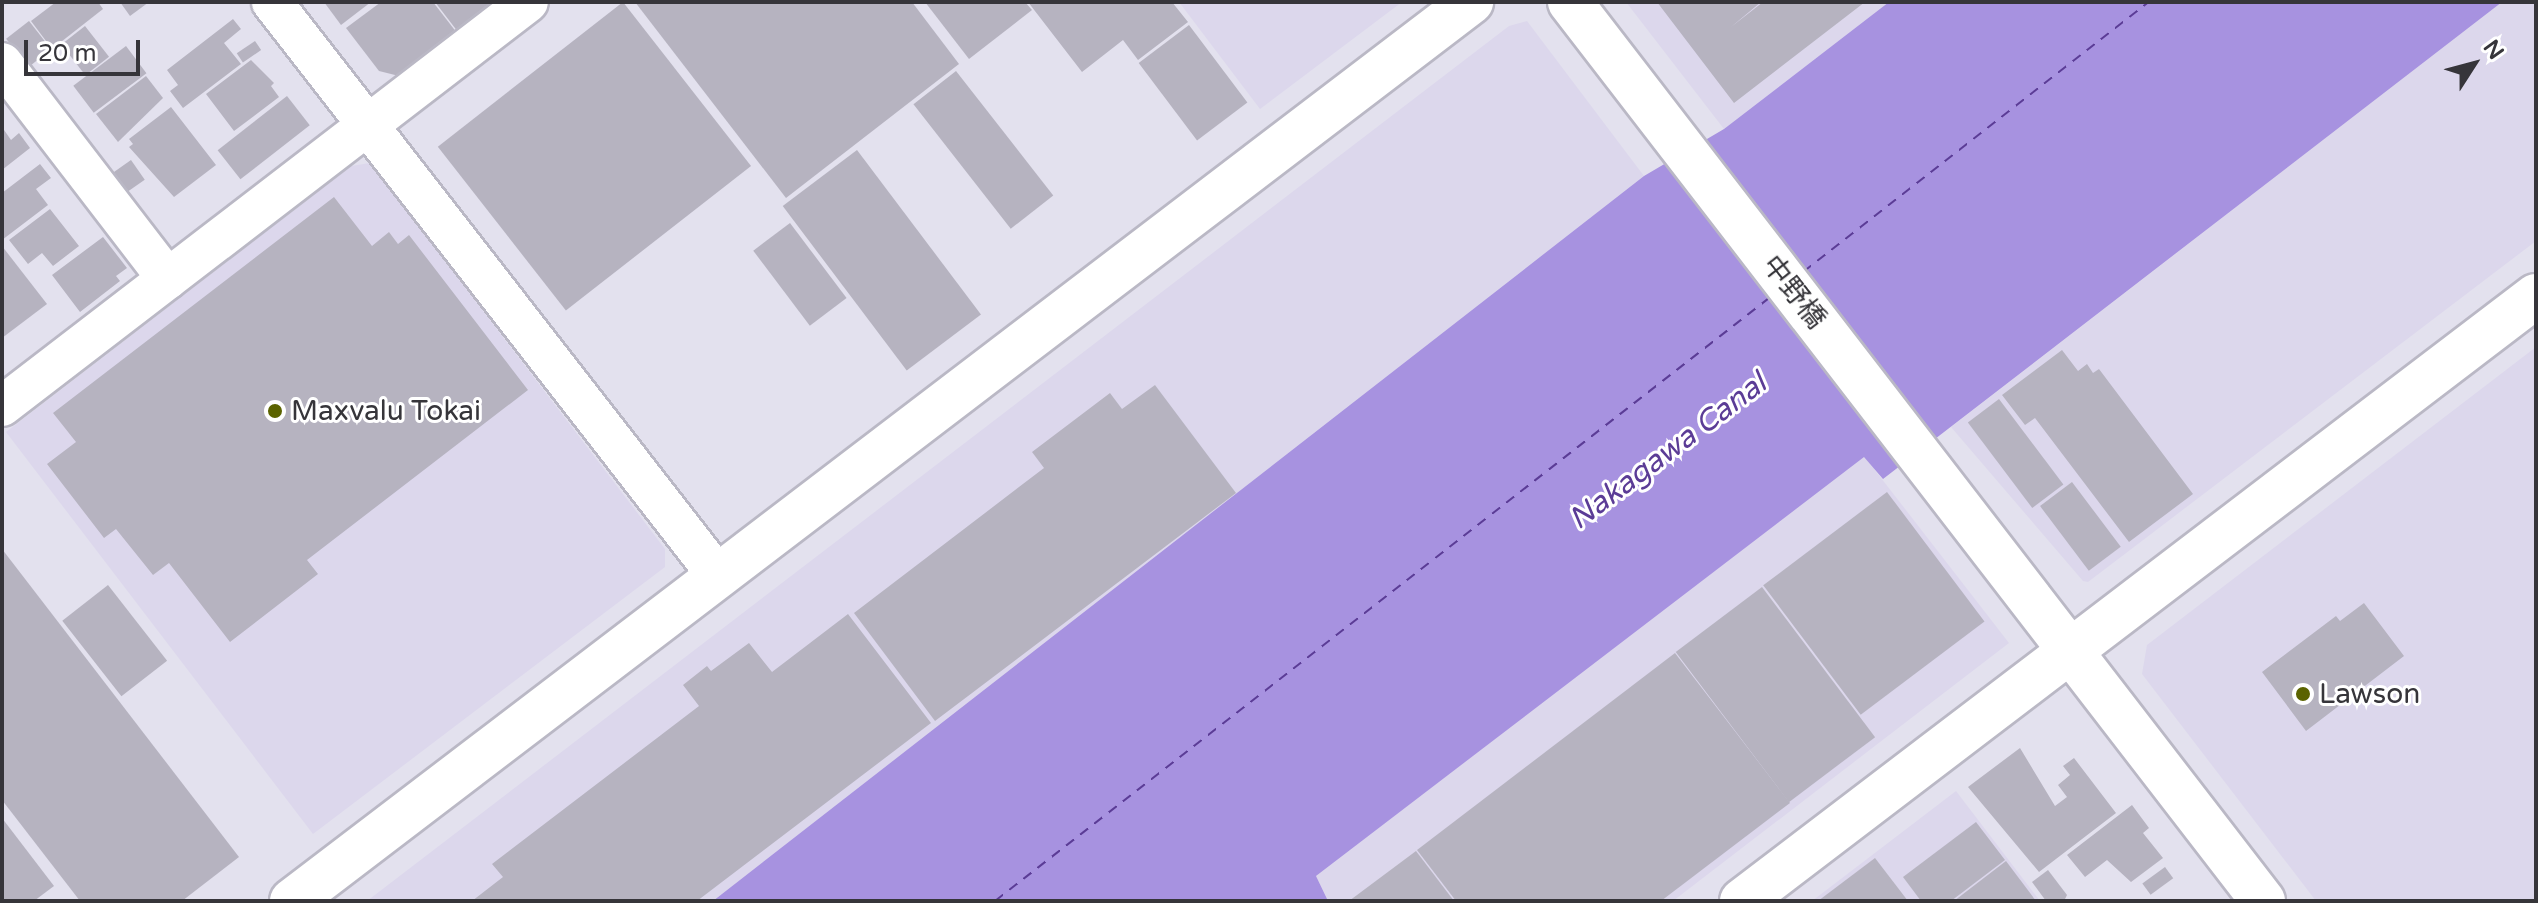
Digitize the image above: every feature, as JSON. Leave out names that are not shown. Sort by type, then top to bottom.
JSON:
[{"type":"street","points":[[272,2],[718,576]]},
{"type":"street","points":[[2,406],[528,2]]},
{"type":"street","points":[[292,901],[1471,2]]},
{"type":"street","name":"中野橋","points":[[1570,2],[2263,901]]},
{"type":"street","points":[[2,63],[168,279]]},
{"type":"street","points":[[1742,901],[2536,296]]},
{"type":"shaded area","points":[[1179,2],[1402,2],[1260,109]]},
{"type":"shaded area","points":[[1626,2],[1889,2],[1724,129]]},
{"type":"shaded area","points":[[2502,2],[2536,2],[2536,241],[2088,582],[2083,581],[1951,427]]},
{"type":"shaded area","points":[[1527,21],[1644,176],[713,901],[367,901],[1509,26]]},
{"type":"shaded area","points":[[370,163],[665,549],[665,567],[313,834],[6,432],[351,166]]},
{"type":"shaded area","points":[[2536,347],[2536,901],[2316,901],[2142,674],[2147,645]]},
{"type":"shaded area","points":[[1864,456],[2009,643],[1673,901],[1328,901],[1316,876]]},
{"type":"shaded area","points":[[1956,791],[2040,901],[1812,901]]},
{"type":"water","name":"Nakagawa Canal","points":[[1889,2],[2502,2],[1883,479],[1864,457],[1316,876],[1328,901],[713,901],[1644,176],[1724,129]]},
{"type":"building","points":[[56,2],[98,2],[103,9],[52,49],[31,21]]},
{"type":"building","points":[[120,2],[149,2],[130,16]]},
{"type":"building","points":[[324,2],[371,2],[341,25]]},
{"type":"building","points":[[381,2],[433,2],[457,33],[399,76],[379,71],[346,28]]},
{"type":"building","points":[[435,2],[498,2],[458,32]]},
{"type":"building","points":[[623,2],[751,166],[566,311],[438,147]]},
{"type":"building","points":[[635,2],[912,2],[959,64],[786,198]]},
{"type":"building","points":[[925,2],[1025,2],[1032,10],[969,59]]},
{"type":"building","points":[[1028,2],[1172,2],[1188,22],[1138,60],[1123,40],[1082,72]]},
{"type":"building","points":[[1657,2],[1761,2],[1731,27],[1763,2],[1865,2],[1734,103]]},
{"type":"building","points":[[233,19],[241,29],[224,43],[241,64],[183,108],[170,91],[178,85],[167,70]]},
{"type":"building","points":[[29,21],[51,49],[28,67],[6,39]]},
{"type":"building","points":[[1189,25],[1247,102],[1197,140],[1139,63]]},
{"type":"building","points":[[85,26],[109,57],[85,75],[61,44]]},
{"type":"building","points":[[255,41],[261,50],[243,62],[237,53]]},
{"type":"building","points":[[126,46],[146,73],[94,113],[73,86]]},
{"type":"building","points":[[251,60],[274,83],[271,86],[279,97],[234,131],[206,94]]},
{"type":"building","points":[[956,71],[1053,196],[1011,229],[913,104]]},
{"type":"building","points":[[146,76],[163,98],[118,142],[96,114]]},
{"type":"building","points":[[287,96],[310,125],[240,179],[218,150]]},
{"type":"building","points":[[171,107],[216,165],[174,197],[129,147],[133,144],[129,139]]},
{"type":"building","points":[[2,127],[11,140],[19,133],[30,148],[2,170]]},
{"type":"building","points":[[857,150],[981,315],[907,370],[783,206]]},
{"type":"building","points":[[131,160],[145,180],[121,196],[107,177]]},
{"type":"building","points":[[40,164],[51,178],[36,189],[48,205],[2,240],[2,193]]},
{"type":"building","points":[[334,197],[372,246],[389,232],[398,244],[409,235],[528,390],[307,560],[318,574],[230,642],[169,563],[153,575],[116,529],[104,538],[47,464],[76,442],[53,413]]},
{"type":"building","points":[[50,209],[79,246],[53,266],[42,253],[28,264],[9,240]]},
{"type":"building","points":[[790,223],[847,298],[810,326],[753,251]]},
{"type":"building","points":[[103,237],[127,268],[116,276],[120,281],[80,312],[52,275]]},
{"type":"building","points":[[2,246],[47,304],[2,338]]},
{"type":"building","points":[[2062,350],[2078,371],[2087,364],[2093,373],[2099,369],[2193,494],[2129,542],[2035,418],[2025,425],[2002,395]]},
{"type":"building","points":[[1155,385],[1236,493],[935,721],[854,613],[1044,468],[1032,452],[1110,393],[1122,409]]},
{"type":"building","points":[[1999,399],[2063,484],[2032,508],[1968,422]]},
{"type":"building","points":[[2072,482],[2121,547],[2089,571],[2040,506]]},
{"type":"building","points":[[1887,492],[1984,621],[1861,715],[1763,585]]},
{"type":"building","points":[[2,549],[239,857],[182,901],[80,901],[2,800]]},
{"type":"building","points":[[108,585],[167,661],[121,696],[62,621]]},
{"type":"building","points":[[1762,587],[1875,737],[1789,802],[1676,652]]},
{"type":"building","points":[[2364,603],[2404,656],[2306,731],[2262,672],[2336,616],[2340,621]]},
{"type":"building","points":[[848,614],[931,723],[697,901],[472,901],[503,877],[492,864],[699,706],[683,685],[707,666],[711,671],[749,643],[772,672]]},
{"type":"building","points":[[1675,653],[1790,803],[1661,901],[1456,901],[1417,850]]},
{"type":"building","points":[[2020,748],[2055,806],[2067,797],[2058,785],[2070,775],[2063,766],[2074,758],[2116,813],[2039,872],[1968,787]]},
{"type":"building","points":[[2132,805],[2149,828],[2143,833],[2163,858],[2131,882],[2107,860],[2085,877],[2067,855]]},
{"type":"building","points":[[2,818],[54,886],[34,901],[2,901]]},
{"type":"building","points":[[1976,822],[2005,860],[1951,901],[1921,901],[1903,877]]},
{"type":"building","points":[[1416,851],[1454,901],[1349,901]]},
{"type":"building","points":[[1875,858],[1908,901],[1818,901]]},
{"type":"building","points":[[2006,861],[2036,901],[1954,901]]},
{"type":"building","points":[[2165,867],[2173,878],[2151,895],[2142,883]]},
{"type":"building","points":[[2048,870],[2067,895],[2064,901],[2046,901],[2032,882]]},
{"type":"ferry route","points":[[1803,272],[2149,2]]},
{"type":"ferry route","points":[[995,901],[1769,298]]},
{"type":"place","name":"Maxvalu Tokai","points":[[275,411]]},
{"type":"place","name":"Lawson","points":[[2303,694]]}]
